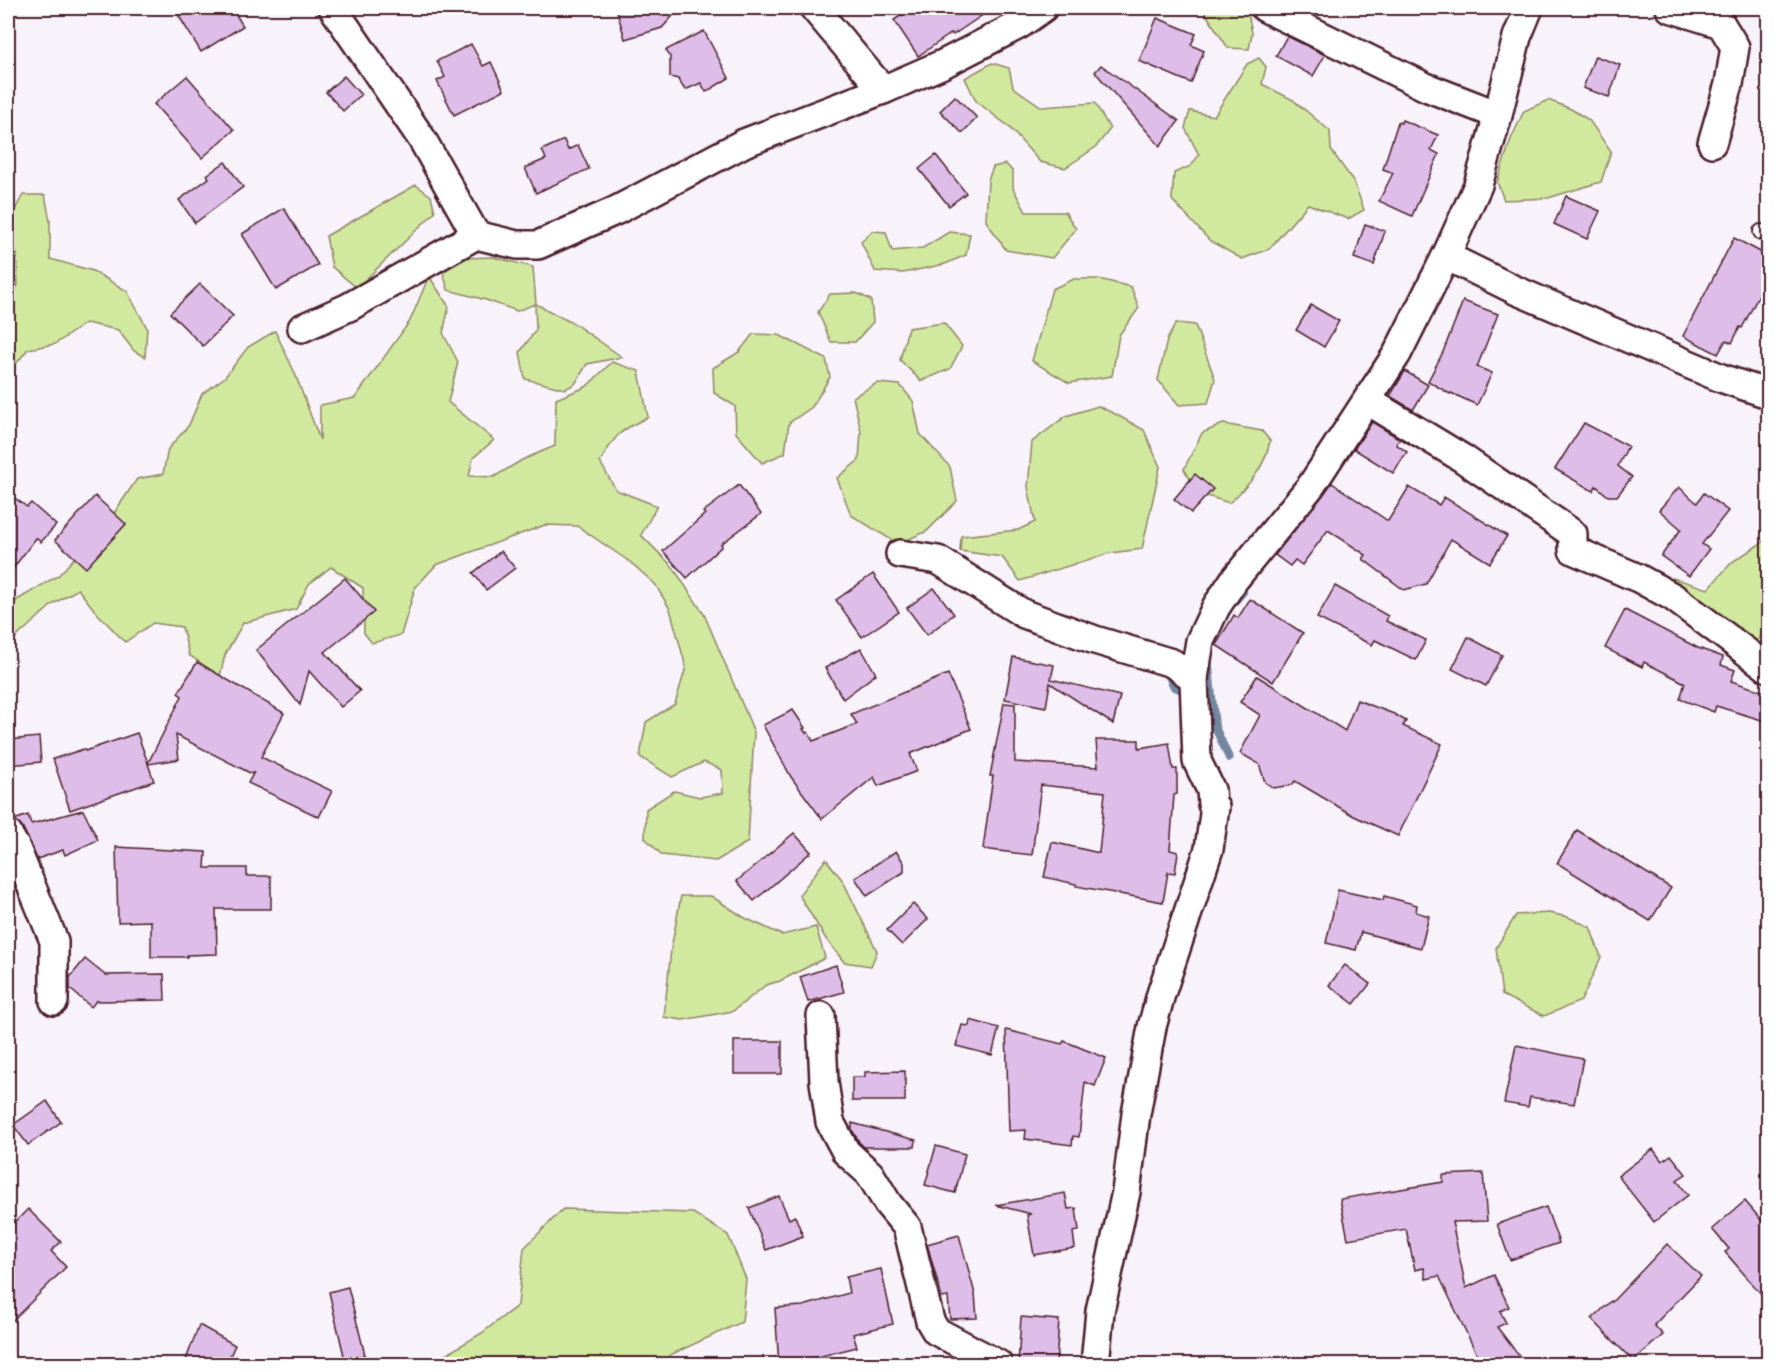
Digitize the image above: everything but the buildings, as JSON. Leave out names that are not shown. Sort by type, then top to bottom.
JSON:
[{"type":"street","points":[[333,8],[422,139],[476,235]]},
{"type":"street","points":[[814,8],[883,90]]},
{"type":"street","points":[[303,328],[349,307],[476,235],[517,245],[538,245],[615,211],[744,143],[883,90],[945,63],[1013,16],[1043,8]]},
{"type":"street","points":[[1265,8],[1426,87],[1498,115]]},
{"type":"street","points":[[1095,1365],[1100,1311],[1126,1192],[1136,1114],[1152,1027],[1209,849],[1213,827],[1215,807],[1212,804],[1211,790],[1197,760],[1194,678],[1200,641],[1216,607],[1234,580],[1311,486],[1397,354],[1478,185],[1517,37],[1529,8]]},
{"type":"street","points":[[1670,8],[1721,24],[1735,47],[1729,84],[1712,143]]},
{"type":"street","points":[[1446,255],[1515,290],[1721,378],[1768,394]]},
{"type":"street","points":[[1368,401],[1462,458],[1573,534],[1573,550],[1638,578],[1673,597],[1768,668]]},
{"type":"street","points":[[900,554],[938,560],[1024,614],[1095,640],[1173,663],[1194,678]]},
{"type":"street","points":[[8,834],[54,941],[54,1000]]},
{"type":"street","points":[[821,1016],[824,1082],[830,1122],[846,1152],[870,1174],[888,1204],[907,1227],[930,1321],[936,1331],[998,1365]]},
{"type":"green space","points":[[1202,8],[1247,8],[1252,33],[1249,49],[1228,48]]},
{"type":"green space","points":[[1259,58],[1266,67],[1262,84],[1293,100],[1330,131],[1331,150],[1354,182],[1364,210],[1348,219],[1308,204],[1269,249],[1242,259],[1210,241],[1172,200],[1174,173],[1191,166],[1199,155],[1185,128],[1190,111],[1214,116],[1247,64]]},
{"type":"green space","points":[[992,63],[1009,68],[1013,87],[1042,107],[1095,103],[1110,129],[1096,147],[1065,168],[1040,162],[1008,126],[976,101],[965,78]]},
{"type":"green space","points":[[1548,100],[1571,109],[1589,120],[1611,152],[1601,182],[1548,198],[1504,200],[1497,182],[1511,139],[1524,111]]},
{"type":"green space","points":[[1006,164],[1013,172],[1013,188],[1026,212],[1065,212],[1076,229],[1052,258],[1006,250],[986,221],[988,180],[993,167]]},
{"type":"green space","points":[[416,185],[431,196],[435,212],[357,288],[332,267],[326,236]]},
{"type":"green space","points":[[23,195],[45,195],[50,221],[50,259],[93,271],[127,291],[147,328],[145,357],[134,351],[118,330],[86,323],[55,344],[28,349],[16,364],[8,363],[8,303],[18,285],[17,255],[9,221]]},
{"type":"green space","points":[[872,231],[886,232],[892,251],[923,248],[949,232],[970,234],[966,255],[945,264],[903,273],[875,271],[861,242]]},
{"type":"green space","points":[[493,257],[533,267],[536,304],[576,325],[622,357],[587,364],[575,384],[565,389],[525,379],[520,352],[536,330],[535,304],[517,311],[448,290],[443,272],[463,258]]},
{"type":"green space","points":[[429,276],[449,307],[443,333],[458,362],[448,402],[494,440],[473,458],[469,476],[494,477],[522,460],[555,446],[556,399],[586,387],[612,362],[639,371],[648,417],[619,434],[600,462],[616,490],[657,506],[641,535],[672,566],[704,614],[754,732],[748,842],[716,861],[662,855],[645,838],[646,809],[674,791],[700,797],[723,793],[722,770],[704,762],[672,777],[640,757],[646,722],[675,704],[686,667],[670,609],[655,584],[630,562],[577,526],[545,525],[436,565],[415,588],[401,635],[372,643],[364,633],[363,588],[331,567],[309,584],[296,609],[243,623],[225,655],[220,676],[189,655],[182,627],[153,623],[125,642],[78,589],[53,604],[12,641],[8,636],[8,611],[17,600],[59,575],[112,516],[137,479],[163,474],[168,449],[189,425],[202,394],[225,377],[248,347],[275,331],[294,371],[320,440],[320,405],[355,398],[410,321]]},
{"type":"green space","points":[[1074,279],[1099,279],[1131,287],[1139,308],[1119,335],[1112,376],[1069,383],[1032,361],[1052,289]]},
{"type":"green space","points":[[856,293],[871,300],[873,322],[855,342],[831,342],[818,312],[830,294]]},
{"type":"green space","points":[[944,323],[962,346],[950,369],[921,381],[900,360],[908,328]]},
{"type":"green space","points":[[1176,323],[1195,325],[1215,379],[1208,403],[1179,405],[1158,380],[1167,340]]},
{"type":"green space","points":[[753,334],[779,335],[826,359],[830,377],[812,407],[789,423],[785,453],[762,463],[736,433],[735,406],[714,393],[713,368],[739,352]]},
{"type":"green space","points":[[877,383],[900,385],[913,401],[920,434],[950,467],[957,501],[927,531],[898,544],[851,515],[837,478],[859,460],[861,431],[853,397]]},
{"type":"green space","points":[[1098,406],[1144,430],[1160,467],[1142,549],[1110,553],[1020,581],[1002,557],[960,551],[961,536],[1018,530],[1035,522],[1028,487],[1032,442],[1066,416]]},
{"type":"green space","points":[[1223,424],[1262,431],[1270,441],[1260,468],[1243,490],[1229,503],[1198,493],[1184,469],[1202,433]]},
{"type":"green space","points":[[1768,528],[1768,625],[1754,647],[1663,591],[1673,578],[1708,589],[1732,562],[1763,542]]},
{"type":"green space","points":[[826,859],[843,881],[877,951],[871,966],[844,962],[826,939],[799,895]]},
{"type":"green space","points":[[681,896],[711,896],[745,918],[782,935],[816,927],[825,958],[780,981],[766,985],[733,1011],[683,1020],[664,1017],[671,949]]},
{"type":"green space","points":[[1549,913],[1568,917],[1590,927],[1601,957],[1581,1001],[1544,1016],[1502,995],[1496,948],[1516,915]]},
{"type":"green space","points":[[563,1209],[693,1213],[728,1235],[746,1279],[742,1322],[670,1355],[664,1364],[439,1364],[445,1355],[482,1333],[518,1305],[524,1248]]},
{"type":"waterway","points":[[1233,603],[1243,592]]},
{"type":"waterway","points":[[1208,657],[1215,727],[1229,758]]},
{"type":"waterway","points":[[1163,671],[1167,672],[1174,687],[1191,693]]}]
